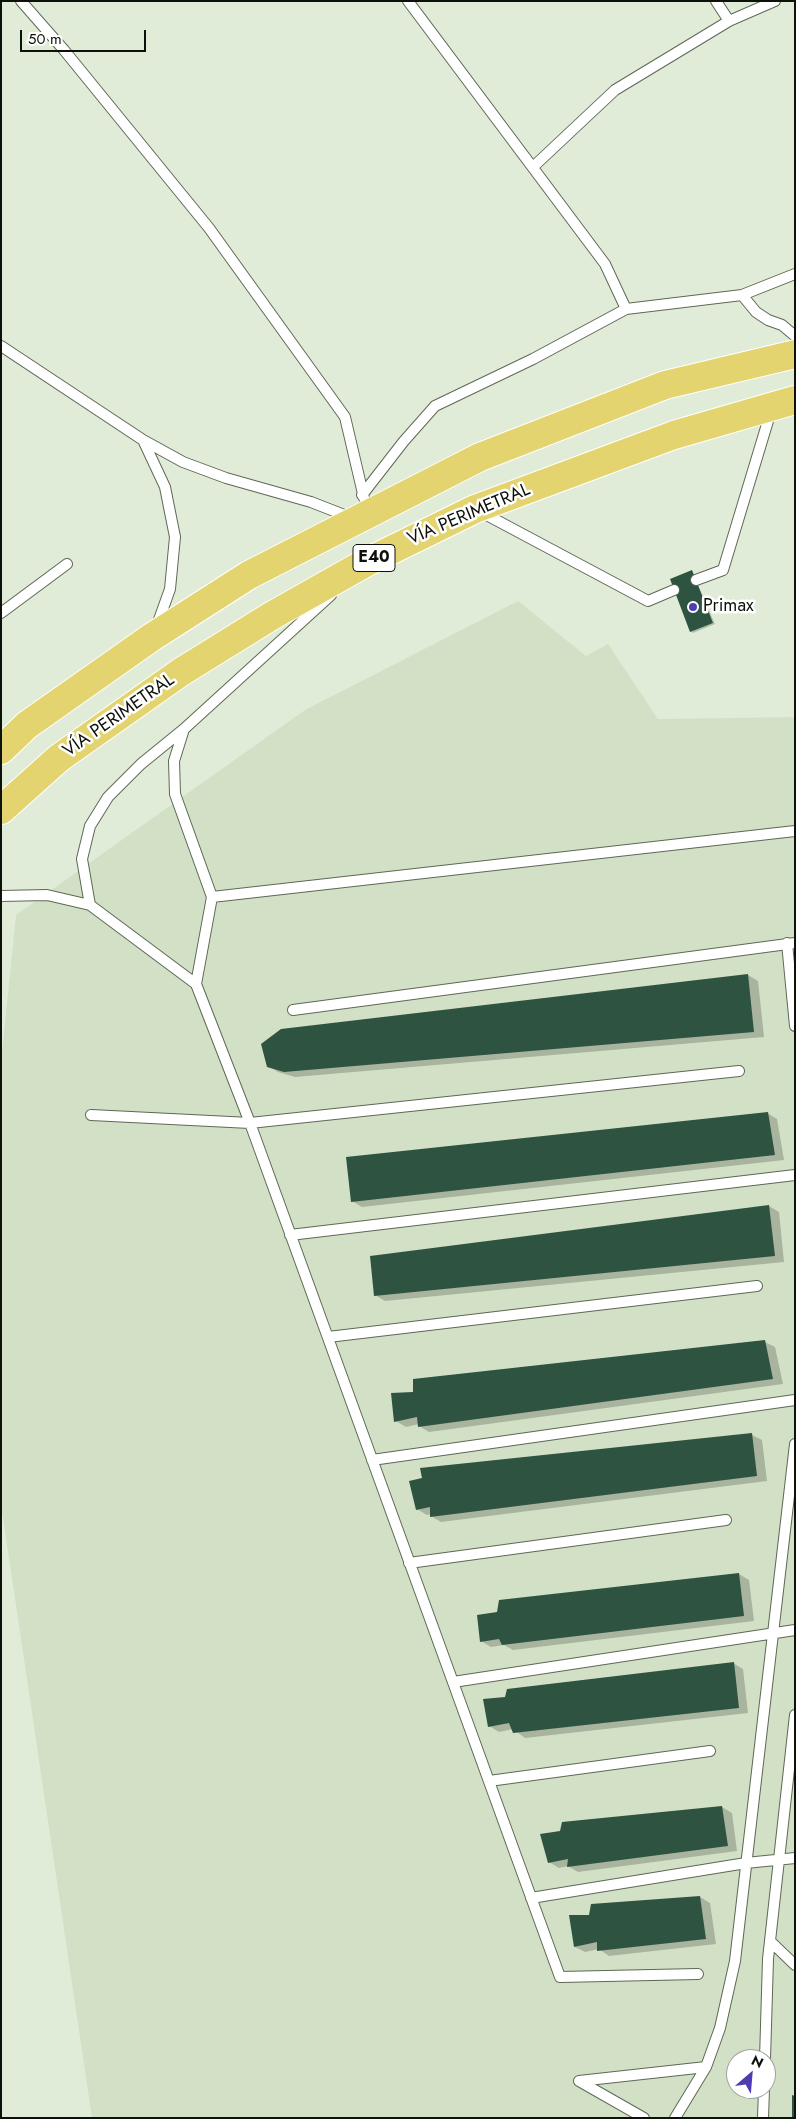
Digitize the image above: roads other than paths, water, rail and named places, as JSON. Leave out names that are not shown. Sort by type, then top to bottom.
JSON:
[{"type":"highway","name":"E40","points":[[1,750],[27,725],[152,637],[249,575],[363,508],[480,457],[665,385],[795,354]]},
{"type":"highway","name":"VÍA PERIMETRAL","points":[[1,810],[59,758],[181,672],[273,614],[367,562],[476,509],[674,435],[783,404]]},
{"type":"lane","points":[[21,1],[64,50],[209,228],[345,417],[363,508]]},
{"type":"lane","points":[[408,1],[605,264],[626,309]]},
{"type":"lane","points":[[716,1],[729,21]]},
{"type":"lane","points":[[534,167],[616,90],[729,21],[775,1]]},
{"type":"lane","points":[[363,508],[404,441],[435,406],[533,359],[626,309],[742,295],[795,274]]},
{"type":"lane","points":[[742,295],[756,312],[768,320],[782,324],[795,336]]},
{"type":"lane","points":[[1,346],[142,440],[183,462],[226,478],[311,502],[363,508]]},
{"type":"lane","points":[[696,580],[723,570],[783,404]]},
{"type":"lane","points":[[142,440],[165,487],[175,538],[170,589],[152,637]]},
{"type":"lane","points":[[476,509],[648,601],[674,590]]},
{"type":"lane","points":[[90,904],[82,859],[90,826],[108,797],[141,764],[184,729],[367,562]]},
{"type":"lane","points":[[1,613],[67,564]]},
{"type":"lane","points":[[184,729],[174,761],[175,794],[212,897],[196,984],[250,1123],[560,1978],[698,1974]]},
{"type":"lane","points":[[212,897],[795,831]]},
{"type":"lane","points":[[1,896],[48,895],[90,904],[196,984]]},
{"type":"lane","points":[[293,1010],[791,943],[795,1026]]},
{"type":"lane","points":[[91,1115],[250,1123],[739,1071]]},
{"type":"lane","points":[[290,1235],[795,1175]]},
{"type":"lane","points":[[328,1337],[757,1286]]},
{"type":"lane","points":[[372,1460],[795,1400]]},
{"type":"lane","points":[[675,2118],[706,2067],[720,2028],[735,1961],[795,1444]]},
{"type":"lane","points":[[410,1563],[726,1520]]},
{"type":"lane","points":[[453,1682],[795,1630]]},
{"type":"lane","points":[[765,2049],[770,1941],[795,1715]]},
{"type":"lane","points":[[489,1781],[710,1751]]},
{"type":"lane","points":[[531,1898],[746,1863],[795,1858]]},
{"type":"lane","points":[[770,1941],[795,1965]]},
{"type":"lane","points":[[644,2118],[578,2081],[706,2067]]},
{"type":"lane","points":[[763,2118],[764,2099]]},
{"type":"place","name":"Primax","points":[[693,607]]}]
